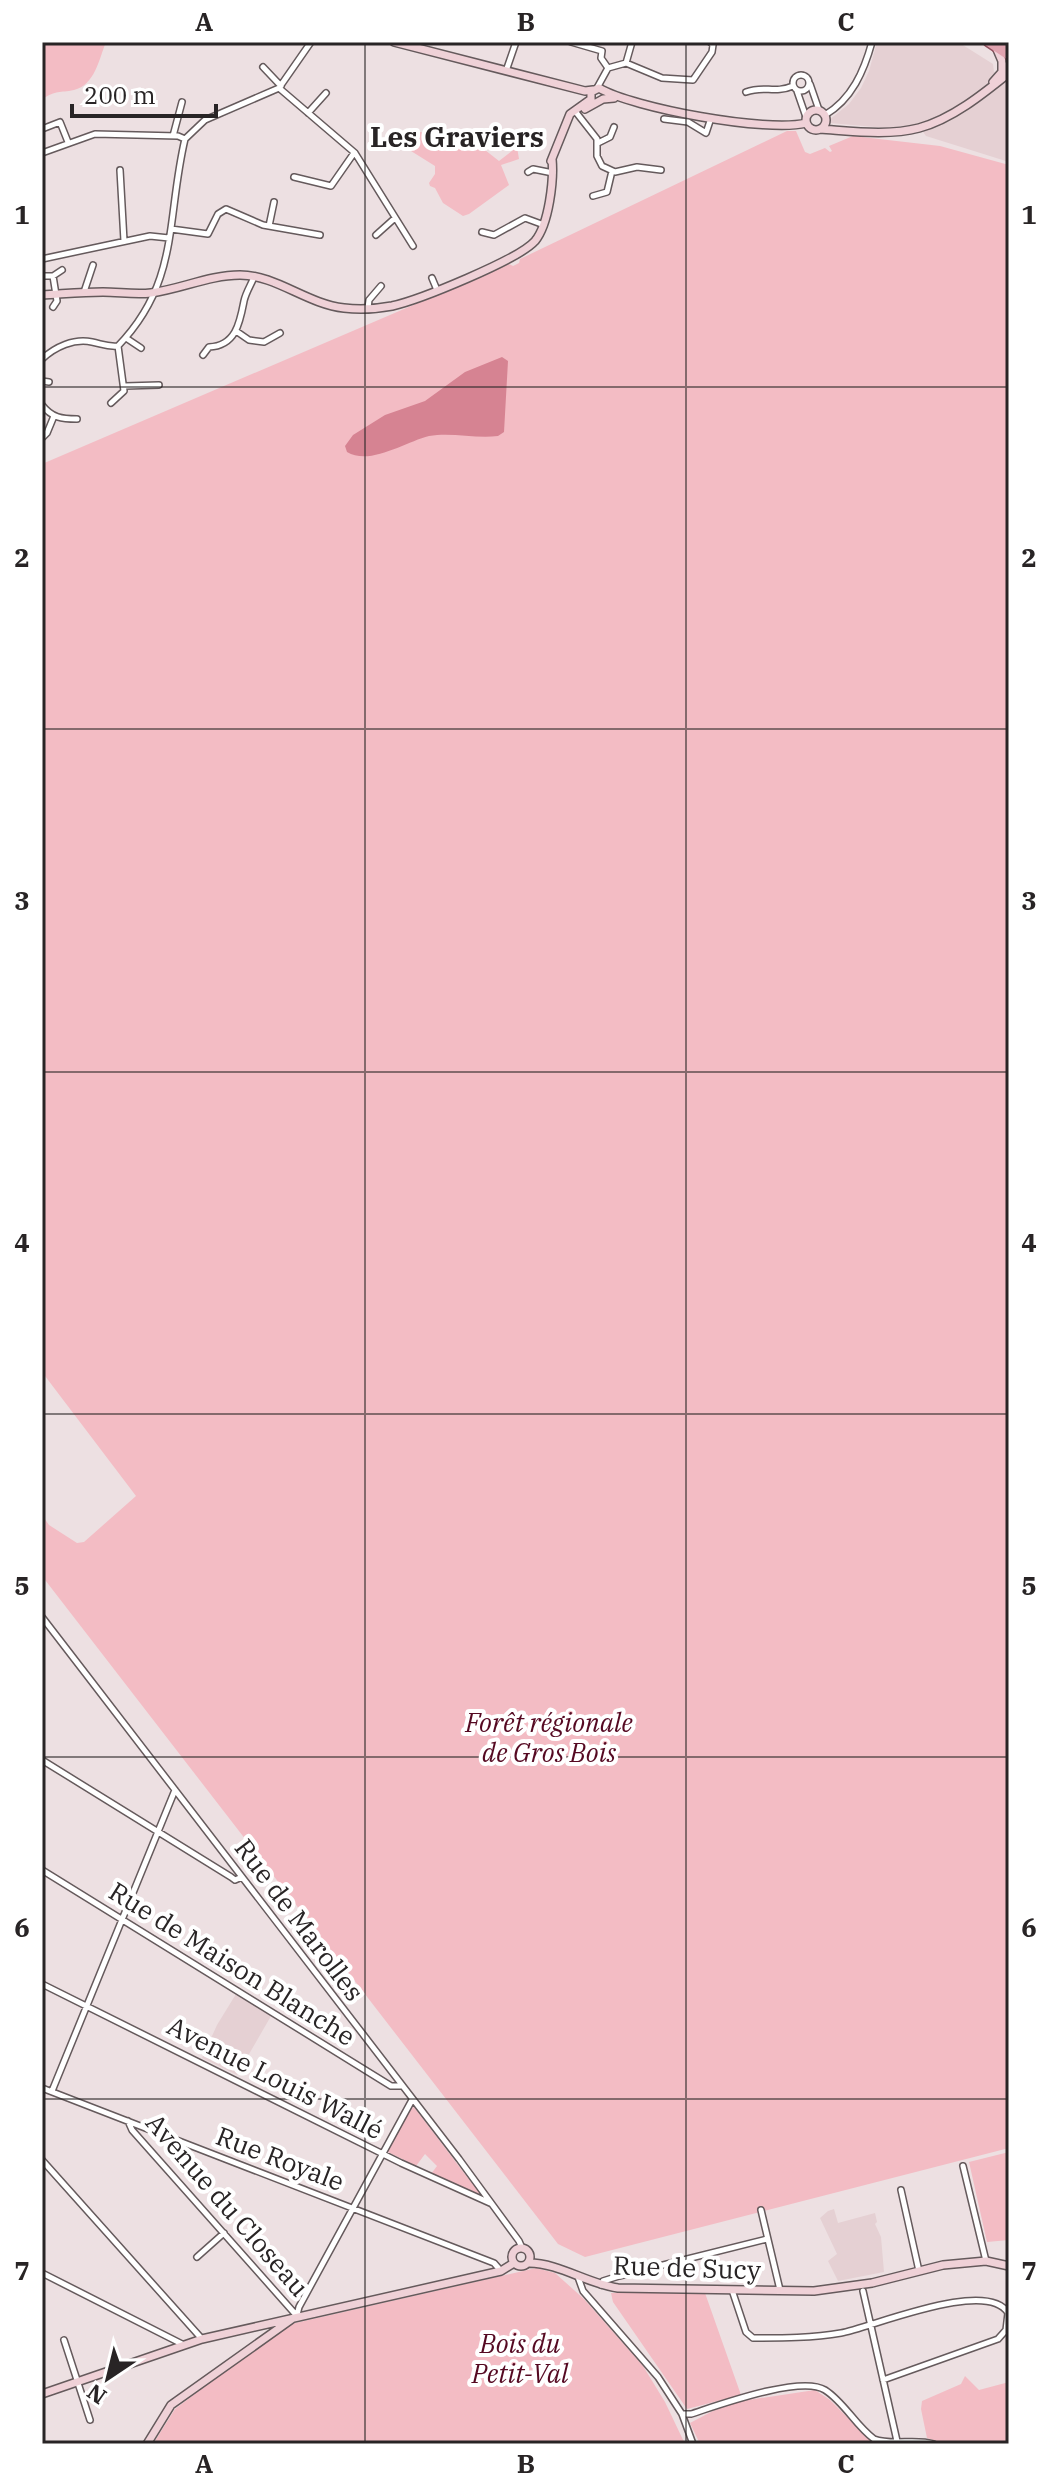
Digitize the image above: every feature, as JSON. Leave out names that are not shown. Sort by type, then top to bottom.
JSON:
[{"type":"main road","points":[[994,44],[1009,49]]},
{"type":"main road","points":[[994,44],[1009,56]]},
{"type":"street","points":[[42,359],[51,351],[72,343],[85,341],[107,348],[118,346],[126,338],[140,321],[165,268],[185,139],[205,120],[280,87],[311,42]]},
{"type":"street","points":[[394,42],[596,93],[711,118],[780,125],[806,120]]},
{"type":"street","points":[[506,71],[516,42]]},
{"type":"street","points":[[571,42],[602,51],[601,58],[608,68]]},
{"type":"street","points":[[626,63],[632,42]]},
{"type":"street","points":[[42,295],[155,292],[233,275],[254,277],[314,301],[341,308],[368,309],[398,304],[437,290],[524,250],[536,239],[544,225],[552,159],[567,121],[596,93],[608,68],[626,63],[662,78],[693,80],[712,52],[712,43],[722,42]]},
{"type":"street","points":[[822,120],[808,79],[798,75],[794,79],[811,129],[822,120],[838,106],[856,84],[872,42]]},
{"type":"street","points":[[994,44],[1005,72]]},
{"type":"street","points":[[806,120],[810,111],[822,120],[854,130],[919,128],[944,118],[983,92],[1005,72],[1009,64]]},
{"type":"street","points":[[263,67],[280,87],[355,153],[413,246]]},
{"type":"street","points":[[746,92],[761,88],[775,92],[806,89],[808,79]]},
{"type":"street","points":[[308,113],[326,93]]},
{"type":"street","points":[[173,136],[182,102]]},
{"type":"street","points":[[575,112],[598,143],[599,162],[612,171],[637,167],[661,170]]},
{"type":"street","points":[[664,119],[688,122],[706,133],[711,118]]},
{"type":"street","points":[[42,129],[60,122],[68,142]]},
{"type":"street","points":[[598,143],[610,137],[614,127]]},
{"type":"street","points":[[42,153],[85,137],[110,133],[185,139]]},
{"type":"street","points":[[294,177],[331,186],[355,153]]},
{"type":"street","points":[[528,172],[533,169],[551,173]]},
{"type":"street","points":[[120,170],[124,241]]},
{"type":"street","points":[[593,196],[607,192],[612,171]]},
{"type":"street","points":[[269,226],[274,202]]},
{"type":"street","points":[[171,229],[208,234],[218,214],[226,209],[269,226],[320,235]]},
{"type":"street","points":[[376,235],[395,218]]},
{"type":"street","points":[[482,232],[494,235],[525,218],[544,225]]},
{"type":"street","points":[[42,259],[124,241],[158,236],[169,238]]},
{"type":"street","points":[[84,292],[93,265]]},
{"type":"street","points":[[42,276],[53,276],[62,270]]},
{"type":"street","points":[[53,276],[57,301],[53,307]]},
{"type":"street","points":[[203,355],[209,347],[217,347],[229,340],[236,331],[254,277]]},
{"type":"street","points":[[432,278],[437,290]]},
{"type":"street","points":[[368,309],[369,300],[381,286]]},
{"type":"street","points":[[236,331],[249,340],[264,342],[280,333]]},
{"type":"street","points":[[126,338],[141,348]]},
{"type":"street","points":[[111,403],[120,397],[125,386],[118,346]]},
{"type":"street","points":[[125,386],[159,385]]},
{"type":"street","points":[[42,405],[54,416],[77,419]]},
{"type":"street","points":[[42,438],[54,416]]},
{"type":"street","name":"Rue de Marolles","points":[[42,1617],[491,2203],[522,2248]]},
{"type":"street","points":[[42,1760],[235,1880],[242,1877]]},
{"type":"street","points":[[52,2091],[175,1790]]},
{"type":"street","name":"Rue de Maison Blanche","points":[[42,1870],[393,2087],[401,2086]]},
{"type":"street","name":"Avenue Louis Wallé","points":[[42,1984],[381,2153],[480,2201],[491,2203]]},
{"type":"street","name":"Rue Royale","points":[[42,2088],[494,2263],[501,2271]]},
{"type":"street","points":[[297,2316],[299,2307],[412,2100]]},
{"type":"street","name":"Avenue du Closeau","points":[[128,2120],[132,2130],[297,2316]]},
{"type":"street","points":[[42,2160],[202,2339]]},
{"type":"street","points":[[963,2166],[986,2261]]},
{"type":"street","points":[[901,2190],[919,2271]]},
{"type":"street","points":[[761,2210],[781,2291]]},
{"type":"street","points":[[197,2257],[224,2233]]},
{"type":"street","points":[[590,2298],[597,2284],[603,2281],[767,2239]]},
{"type":"street","points":[[522,2248],[529,2252],[532,2261],[522,2267],[514,2263],[514,2252],[522,2248]]},
{"type":"street","name":"Rue de Sucy","points":[[532,2261],[597,2284],[636,2289],[781,2291],[838,2288],[943,2265],[986,2261],[1009,2266]]},
{"type":"street","points":[[42,2393],[202,2339],[256,2326],[271,2327],[297,2316],[501,2271],[514,2263]]},
{"type":"street","points":[[42,2273],[184,2345]]},
{"type":"street","points":[[578,2277],[583,2291],[648,2364],[682,2414],[693,2444]]},
{"type":"street","points":[[732,2290],[746,2332],[753,2338],[840,2333],[940,2305],[984,2301],[999,2303],[1008,2312],[1006,2330],[998,2339],[883,2380]]},
{"type":"street","points":[[863,2291],[897,2441]]},
{"type":"street","points":[[147,2444],[171,2405],[260,2340],[271,2327]]},
{"type":"street","points":[[64,2340],[90,2420]]},
{"type":"street","points":[[682,2414],[755,2394],[809,2385],[830,2394],[874,2439],[934,2444]]},
{"type":"shaded area","points":[[877,42],[958,42],[993,64],[994,72],[1009,78],[1009,162],[926,136],[918,125],[897,129],[830,123],[829,120],[849,104],[861,88]]},
{"type":"shaded area","points":[[502,357],[508,361],[504,432],[498,436],[438,435],[377,455],[356,456],[347,452],[345,446],[353,435],[385,415],[425,401],[465,372]]},
{"type":"shaded area","points":[[236,1994],[271,2016],[237,2075],[202,2058]]},
{"type":"shaded area","points":[[834,2209],[838,2223],[875,2213],[884,2272],[838,2281],[828,2261],[837,2254],[820,2218]]},
{"type":"green space","points":[[42,42],[106,42],[87,83],[42,99]]},
{"type":"green space","name":"Forêt régionale de Gros Bois","points":[[787,131],[796,131],[805,152],[810,154],[825,148],[830,152],[829,146],[853,136],[940,146],[1009,165],[1009,2148],[585,2257],[558,2244],[42,1576],[42,1515],[49,1525],[77,1543],[84,1542],[136,1496],[42,1372],[42,464],[509,264],[513,266],[520,259]]},
{"type":"green space","points":[[420,132],[429,138],[443,136],[464,145],[470,140],[487,145],[485,150],[499,161],[517,147],[519,159],[501,165],[509,185],[463,216],[443,203],[435,188],[430,186],[435,166],[411,151]]},
{"type":"green space","points":[[414,2107],[480,2194],[478,2197],[431,2174],[437,2166],[425,2154],[416,2166],[388,2152],[409,2109]]},
{"type":"green space","points":[[1009,2152],[1009,2240],[987,2242],[969,2162]]},
{"type":"green space","name":"Bois du Petit-Val","points":[[536,2268],[555,2273],[584,2299],[643,2366],[685,2444],[153,2444],[175,2409],[291,2324]]},
{"type":"green space","points":[[611,2293],[705,2293],[741,2395],[687,2409],[613,2302]]},
{"type":"green space","points":[[965,2376],[979,2390],[1009,2382],[1009,2444],[945,2444],[927,2438],[922,2401],[961,2384]]},
{"type":"green space","points":[[815,2390],[830,2400],[874,2444],[700,2444],[690,2423],[728,2403]]},
{"type":"district","name":"Les Graviers","points":[[457,137]]}]
